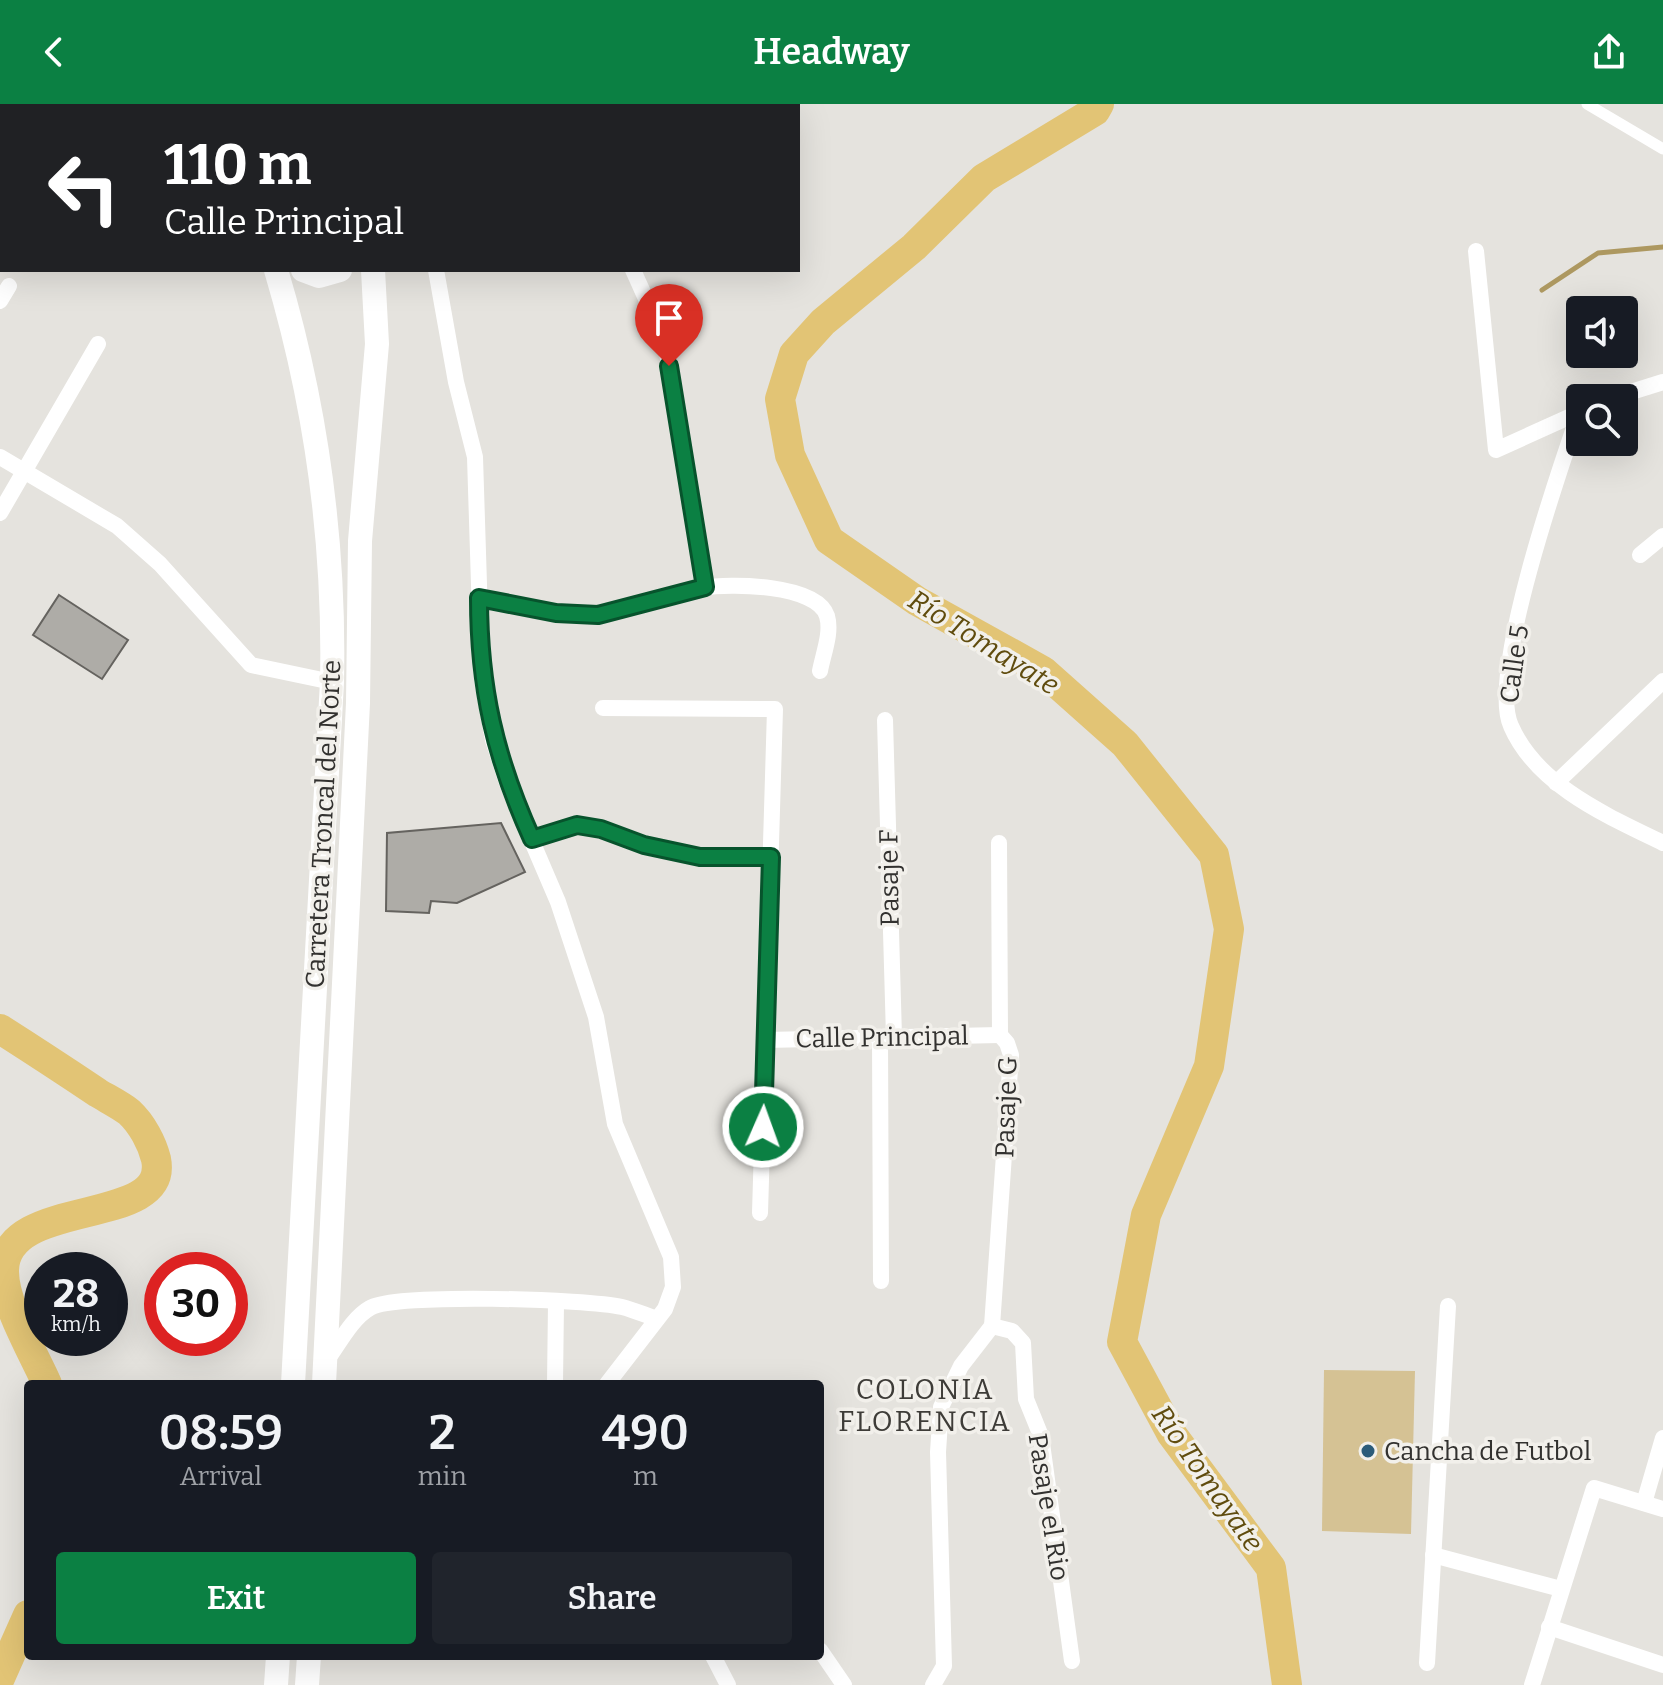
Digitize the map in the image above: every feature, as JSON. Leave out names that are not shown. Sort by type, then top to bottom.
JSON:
[{"type":"main road","name":"Carretera Troncal del Norte","points":[[276,272],[314,428],[333,598],[332,682],[293,1380]]},
{"type":"main road","points":[[308,272],[319,276],[333,272]]},
{"type":"main road","name":"Carretera Troncal del Norte","points":[[324,1373],[357,718],[360,541],[377,344],[373,272]]},
{"type":"main road","points":[[276,1685],[278,1660]]},
{"type":"main road","points":[[307,1685],[309,1660]]},
{"type":"street","points":[[1587,104],[1663,149]]},
{"type":"street","points":[[1476,251],[1496,450],[1566,418]]},
{"type":"street","points":[[436,272],[456,382],[475,457],[482,680],[493,740],[507,783],[558,902],[596,1017],[615,1124],[671,1257],[673,1287],[665,1309],[610,1380]]},
{"type":"street","points":[[634,272],[665,341],[705,587]]},
{"type":"street","points":[[0,301],[9,286]]},
{"type":"street","points":[[0,513],[26,473],[98,344]]},
{"type":"street","points":[[1638,390],[1663,382]]},
{"type":"street","name":"Calle 5","points":[[1566,455],[1539,539],[1509,665],[1506,698],[1510,724],[1529,757],[1556,783],[1663,843]]},
{"type":"street","points":[[0,457],[117,526],[160,564],[251,665],[332,682]]},
{"type":"street","points":[[1640,555],[1663,536]]},
{"type":"street","points":[[479,598],[556,613],[598,615],[705,587],[783,589],[817,601],[827,615],[828,632],[820,671]]},
{"type":"street","points":[[1556,783],[1663,681]]},
{"type":"street","points":[[603,708],[775,709],[760,1213]]},
{"type":"street","name":"Pasaje F","points":[[881,1281],[887,1037],[885,720]]},
{"type":"street","points":[[532,839],[577,825],[601,829],[644,845],[700,857],[771,857]]},
{"type":"street","name":"Pasaje G","points":[[992,1326],[1011,1055],[1000,1035],[999,843]]},
{"type":"street","name":"Calle Principal","points":[[765,1040],[1000,1035]]},
{"type":"street","points":[[324,1373],[358,1318],[370,1307],[386,1302],[556,1303],[621,1307],[657,1319]]},
{"type":"street","points":[[555,1380],[556,1303]]},
{"type":"street","points":[[1427,1663],[1448,1306]]},
{"type":"street","points":[[933,1685],[944,1666],[938,1452],[941,1407],[961,1366],[992,1326]]},
{"type":"street","name":"Pasaje el Rio","points":[[992,1326],[1012,1331],[1023,1343],[1026,1399],[1041,1436],[1072,1661]]},
{"type":"street","points":[[1644,1503],[1663,1438]]},
{"type":"street","points":[[1532,1685],[1594,1488],[1663,1509]]},
{"type":"street","points":[[1433,1555],[1561,1589]]},
{"type":"street","points":[[1549,1627],[1663,1665]]},
{"type":"street","points":[[824,1656],[844,1685]]},
{"type":"street","points":[[715,1660],[728,1685]]},
{"type":"shaded area","name":"Cancha de Futbol","points":[[1324,1370],[1415,1371],[1411,1534],[1322,1531]]},
{"type":"building","points":[[59,595],[128,640],[102,679],[33,635]]},
{"type":"building","points":[[501,823],[525,872],[457,903],[431,901],[429,913],[386,911],[387,833]]},
{"type":"waterway","name":"Río Tomayate","points":[[1099,104],[1095,111],[984,178],[914,247],[823,322],[794,354],[780,399],[790,455],[829,540],[917,601],[1043,671],[1125,744],[1214,855],[1229,929],[1209,1066],[1146,1215],[1122,1342],[1171,1433],[1271,1568],[1287,1685]]},
{"type":"waterway","points":[[1542,290],[1598,253],[1663,247]]},
{"type":"waterway","points":[[0,1029],[129,1112],[146,1134],[156,1159],[154,1181],[138,1195],[114,1205],[56,1220],[30,1231],[11,1247],[4,1270],[8,1298],[45,1380]]},
{"type":"waterway","points":[[0,1678],[24,1624]]},
{"type":"place","name":"Cancha de Futbol","points":[[1368,1451]]},
{"type":"district","name":"COLONIA FLORENCIA","points":[[925,1405]]},
{"type":"route","points":[[669,366],[705,587],[598,615],[556,613],[479,598],[482,680],[493,740],[507,783],[532,839],[577,825],[601,829],[644,845],[700,857],[771,857],[763,1127]]}]
